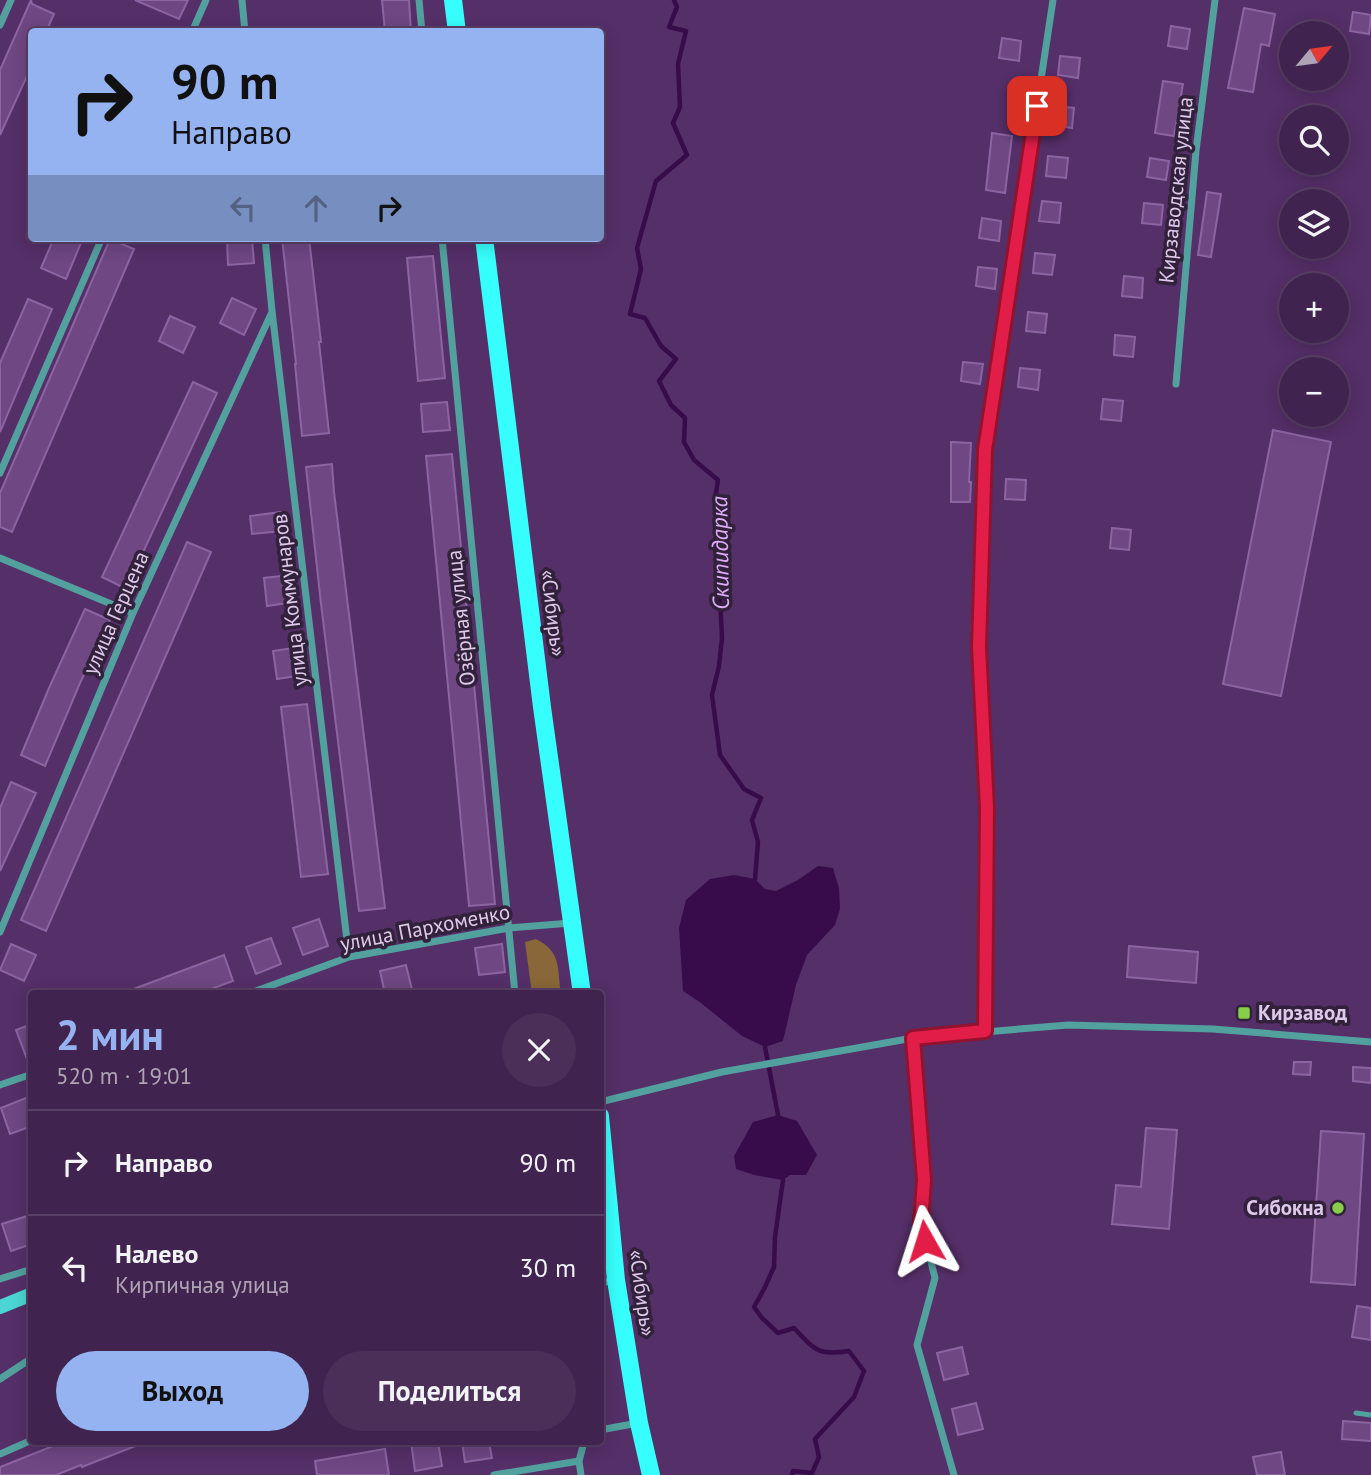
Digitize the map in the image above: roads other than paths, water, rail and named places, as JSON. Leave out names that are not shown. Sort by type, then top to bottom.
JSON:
[{"type":"main road","points":[[453,0],[456,28]]},
{"type":"main road","name":"«Сибирь»","points":[[485,242],[581,990]]},
{"type":"main road","name":"«Сибирь»","points":[[604,1199],[608,1282],[651,1475]]},
{"type":"street","points":[[0,25],[11,0]]},
{"type":"street","points":[[194,28],[206,0]]},
{"type":"street","points":[[242,0],[245,28]]},
{"type":"street","points":[[419,0],[422,28]]},
{"type":"street","points":[[985,1031],[987,808],[979,647],[985,450],[1053,0]]},
{"type":"street","name":"Кирзаводская улица","points":[[1176,384],[1196,151],[1215,0]]},
{"type":"street","points":[[0,473],[100,242]]},
{"type":"street","name":"улица Коммунаров","points":[[265,242],[349,957]]},
{"type":"street","name":"Озёрная улица","points":[[442,242],[515,990]]},
{"type":"street","name":"улица Герцена","points":[[0,932],[133,612],[272,312]]},
{"type":"street","points":[[0,558],[133,612]]},
{"type":"street","name":"улица Пархоменко","points":[[259,990],[349,957],[509,928],[571,923]]},
{"type":"street","points":[[604,1101],[722,1072],[913,1038],[985,1031],[1081,1025],[1213,1029],[1371,1042]]},
{"type":"street","points":[[913,1038],[924,1180],[921,1222],[934,1279],[917,1345],[954,1475]]},
{"type":"street","points":[[0,1085],[28,1075]]},
{"type":"street","points":[[0,1279],[28,1270]]},
{"type":"street","points":[[0,1307],[28,1296]]},
{"type":"street","points":[[0,1379],[28,1361]]},
{"type":"street","points":[[604,1429],[639,1423]]},
{"type":"street","points":[[0,1454],[28,1442]]},
{"type":"street","points":[[581,1475],[579,1461],[583,1445]]},
{"type":"street","points":[[494,1475],[579,1461]]},
{"type":"lane","points":[[1356,1413],[1371,1415]]},
{"type":"waterway","name":"Скипидарка","points":[[674,0],[677,7],[669,27],[686,31],[678,64],[680,107],[673,123],[687,155],[656,181],[637,248],[641,269],[630,314],[645,318],[661,346],[676,359],[659,381],[671,405],[685,418],[684,442],[694,460],[718,480],[715,499],[723,541],[720,596],[722,638],[712,695],[720,755],[744,789],[761,798],[752,820],[758,842],[755,879]]},
{"type":"waterway","name":"Скипидарка","points":[[765,1047],[778,1115]]},
{"type":"waterway","name":"Скипидарка","points":[[783,1180],[774,1267],[754,1307],[778,1333],[794,1328],[818,1350],[830,1353],[849,1351],[864,1371],[854,1397],[815,1439],[819,1457],[812,1473],[793,1471],[792,1475]]},
{"type":"place","name":"Кирзавод","points":[[1244,1013]]},
{"type":"place","name":"Сибокна","points":[[1338,1208]]}]
